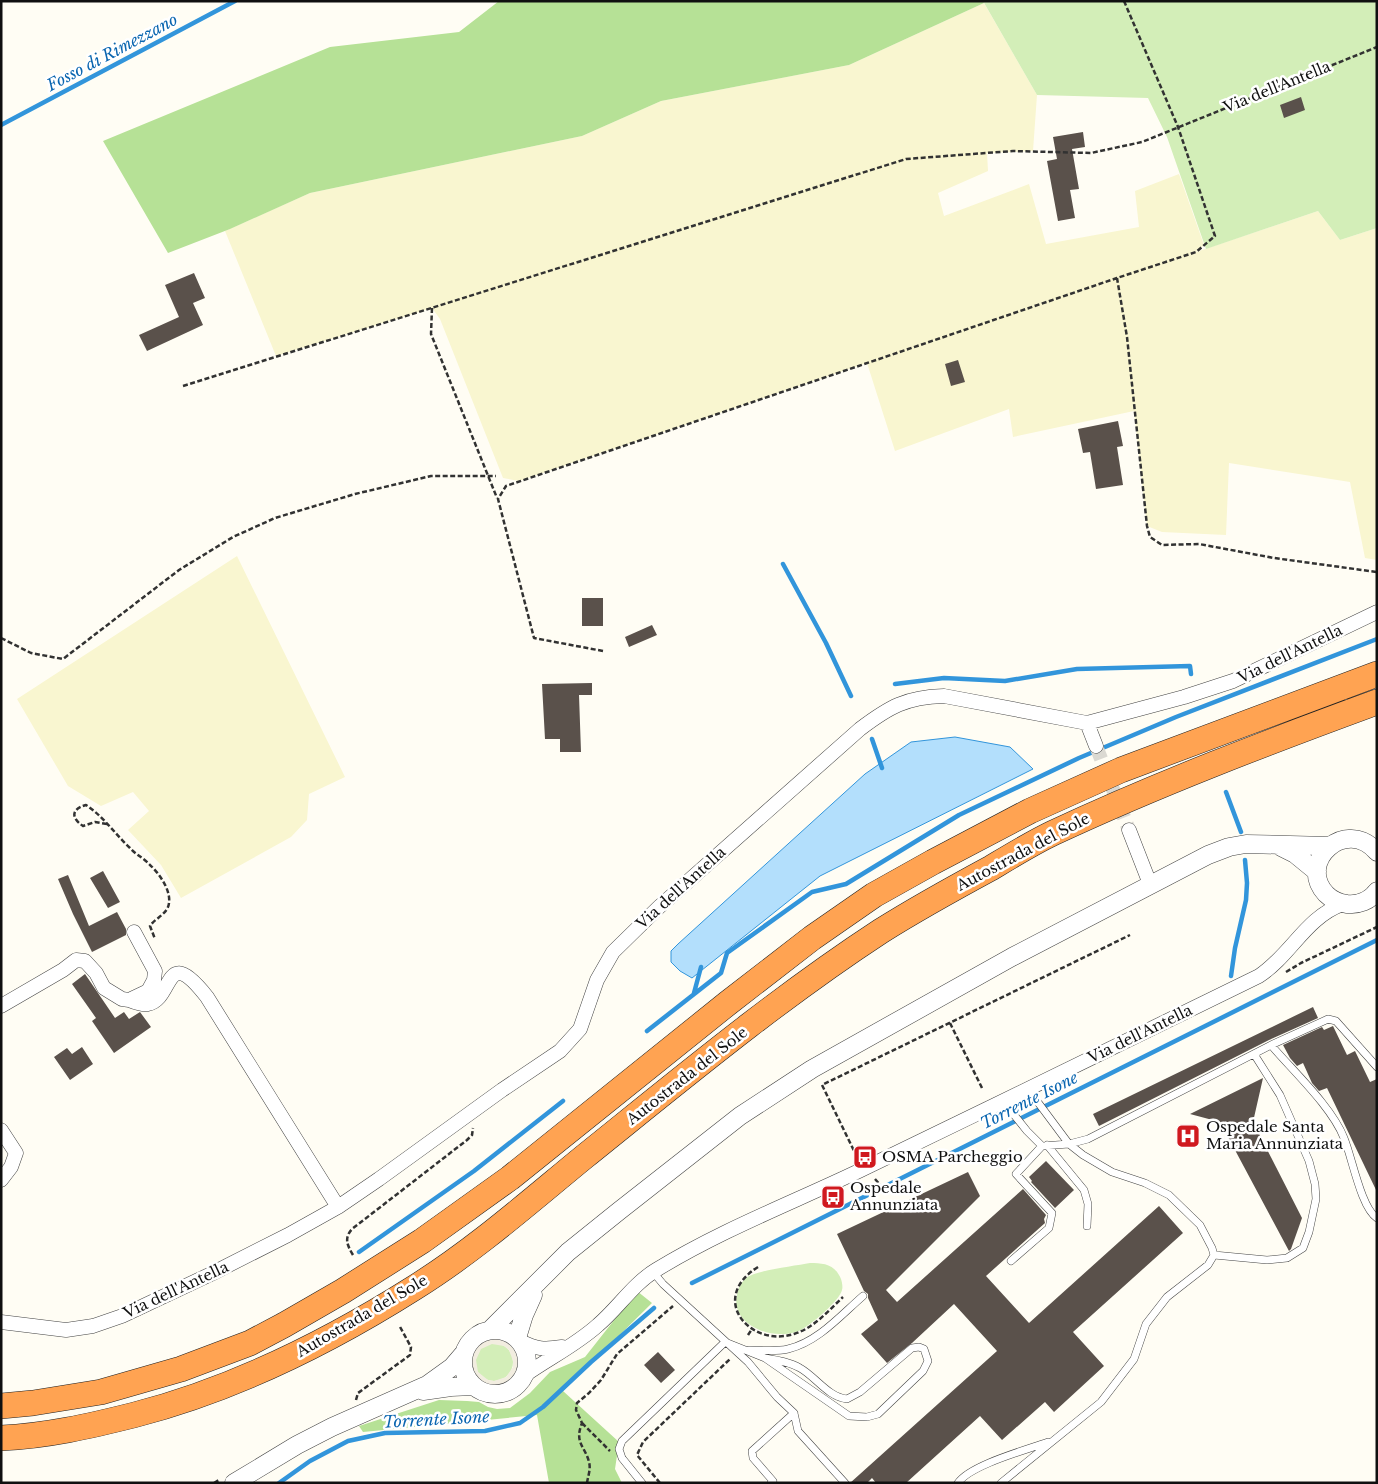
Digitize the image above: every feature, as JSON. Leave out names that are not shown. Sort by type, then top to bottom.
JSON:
[{"type":"highway","name":"Autostrada del Sole","points":[[1,1406],[101,1392],[181,1369],[250,1343],[284,1326],[344,1291],[422,1241],[510,1178],[728,1003],[812,938],[874,895],[1030,811],[1121,770],[1377,674]]},
{"type":"highway","name":"Autostrada del Sole","points":[[1,1438],[77,1430],[153,1410],[213,1391],[280,1363],[335,1335],[417,1286],[494,1231],[701,1063],[810,980],[882,930],[1050,835],[1280,738],[1377,702]]},
{"type":"street","name":"Via dell'Antella","points":[[1,1322],[66,1330],[93,1326],[122,1316],[211,1274],[338,1207],[560,1051],[580,1029],[597,980],[613,952],[659,907],[860,729],[883,711],[924,696],[944,696],[1087,723],[1184,697],[1233,681],[1377,612]]},
{"type":"street","points":[[1087,723],[1096,746]]},
{"type":"street","points":[[1129,830],[1150,884]]},
{"type":"street","points":[[1343,904],[1324,891],[1318,879],[1317,872],[1322,854],[1337,841],[1346,839],[1356,839],[1364,842],[1377,852]]},
{"type":"street","points":[[490,1330],[568,1252],[740,1116],[812,1069],[1012,957],[1208,855],[1229,847],[1246,844],[1329,846]]},
{"type":"street","points":[[1278,845],[1295,854],[1317,872]]},
{"type":"street","name":"Via dell'Antella","points":[[1307,927],[1320,903],[1324,891]]},
{"type":"street","name":"Via dell'Antella","points":[[406,1396],[451,1387],[473,1386],[487,1394],[502,1394],[516,1388],[525,1375],[541,1363],[573,1345],[598,1326],[624,1298],[653,1272],[727,1231],[828,1186],[1259,976],[1272,968],[1285,955],[1307,927],[1319,916],[1331,908],[1343,904],[1360,903],[1368,900],[1377,891]]},
{"type":"street","points":[[129,1000],[148,991],[154,980],[155,971],[134,932]]},
{"type":"street","points":[[1,1006],[63,970],[76,960],[85,961],[96,973],[104,988],[122,999],[148,1004],[158,997],[175,974],[185,974],[195,982],[207,997],[338,1207]]},
{"type":"street","points":[[1,1130],[16,1153],[11,1167],[1,1180]]},
{"type":"street","points":[[525,1375],[528,1357],[518,1340],[530,1300],[544,1276]]},
{"type":"street","name":"Via dell'Antella","points":[[234,1483],[297,1444],[427,1386],[442,1376],[464,1353],[474,1338],[490,1330],[502,1331],[537,1349],[545,1350],[573,1345]]},
{"type":"street","points":[[464,1353],[464,1371],[473,1386]]},
{"type":"lane","points":[[1012,1262],[1049,1228],[1052,1213],[1016,1174],[1045,1146],[1070,1144],[1088,1139],[1271,1045],[1328,1019],[1336,1021],[1377,1068]]},
{"type":"lane","points":[[1271,1045],[1334,1118],[1344,1138],[1366,1204],[1377,1218]]},
{"type":"lane","points":[[1214,1255],[1267,1260],[1287,1258],[1303,1248],[1313,1216],[1316,1190],[1309,1161],[1280,1095],[1254,1054]]},
{"type":"lane","points":[[1001,1483],[1102,1402],[1134,1359],[1146,1324],[1166,1297],[1208,1265],[1214,1255],[1200,1225],[1169,1195],[1145,1183],[1112,1172],[1083,1155],[1070,1144],[1036,1102],[1028,1089]]},
{"type":"lane","points":[[1003,1101],[1027,1131],[1045,1146],[1084,1190],[1088,1204],[1087,1226]]},
{"type":"lane","points":[[653,1272],[663,1284],[748,1362],[777,1397],[794,1413],[798,1431],[845,1483]]},
{"type":"lane","points":[[744,1350],[787,1349],[802,1344],[822,1332],[863,1296]]},
{"type":"lane","points":[[725,1342],[765,1358],[789,1363],[801,1368],[835,1396],[847,1399],[860,1392],[912,1348],[919,1347],[924,1350],[928,1361],[923,1371],[883,1409],[872,1416],[861,1417],[849,1416],[765,1358]]},
{"type":"lane","points":[[642,1483],[622,1458],[619,1449],[622,1441],[725,1342]]},
{"type":"lane","points":[[771,1483],[773,1481],[753,1458],[752,1451],[794,1413]]},
{"type":"lane","points":[[958,1483],[975,1469],[1055,1439]]},
{"type":"path","points":[[498,499],[506,486],[1196,252],[1215,236],[1178,127],[1124,1]]},
{"type":"path","name":"Via dell'Antella","points":[[183,386],[906,159],[1013,151],[1091,153],[1142,142],[1377,46]]},
{"type":"path","points":[[1117,278],[1127,337],[1146,518],[1150,537],[1162,544],[1180,546],[1199,544],[1274,558],[1377,572]]},
{"type":"path","points":[[432,308],[431,334],[498,499],[534,638],[604,651]]},
{"type":"path","points":[[1,638],[32,653],[64,659],[179,570],[234,537],[276,518],[355,494],[431,476],[496,476]]},
{"type":"path","points":[[107,824],[95,822],[83,826],[74,817],[75,810],[86,804],[107,824],[131,850],[150,864],[163,882],[168,894],[169,904],[150,926],[156,948],[148,957]]},
{"type":"path","points":[[858,1160],[822,1085],[1130,935]]},
{"type":"path","points":[[950,1023],[982,1088]]},
{"type":"path","points":[[353,1255],[346,1243],[348,1234],[352,1229],[472,1135],[472,1125],[465,1116]]},
{"type":"path","points":[[874,1178],[889,1195]]},
{"type":"path","points":[[758,1267],[745,1276],[738,1284],[734,1298],[737,1312],[746,1324],[764,1334],[774,1336],[794,1334],[814,1323],[843,1297]]},
{"type":"path","points":[[622,1458],[611,1452],[582,1423],[576,1410],[577,1403],[601,1380],[617,1354],[680,1300]]},
{"type":"path","points":[[356,1404],[358,1393],[410,1355],[411,1347],[399,1325]]},
{"type":"path","points":[[748,1335],[752,1329]]},
{"type":"path","points":[[660,1483],[638,1456],[643,1442],[731,1359]]},
{"type":"path","points":[[582,1423],[579,1431],[580,1440],[589,1461],[590,1470],[587,1483]]},
{"type":"shaded area","points":[[984,3],[1037,95],[1033,151],[987,153],[988,171],[938,193],[944,216],[1029,184],[1046,244],[1139,227],[1135,191],[1179,174],[1204,245],[1196,252],[1318,211],[1340,240],[1377,228],[1377,560],[1365,558],[1350,482],[1229,463],[1226,535],[1162,532],[1147,526],[1134,411],[1013,437],[1009,409],[895,451],[867,363],[519,481],[503,478],[440,319],[432,308],[276,356],[225,231],[310,193],[582,136],[661,101],[849,65]]},
{"type":"shaded area","points":[[237,556],[345,777],[309,794],[307,820],[291,837],[181,898],[161,865],[128,830],[149,811],[133,792],[101,806],[68,786],[17,699]]},
{"type":"shaded area","points":[[493,1338],[503,1340],[516,1353],[518,1362],[516,1372],[504,1384],[493,1386],[482,1383],[473,1375],[470,1363],[472,1352],[484,1340]],"holes":[[[492,1344],[504,1346],[509,1350],[513,1367],[506,1377],[494,1381],[488,1380],[478,1372],[476,1360],[481,1349]]]},
{"type":"green space","points":[[499,1],[983,1],[984,3],[849,65],[661,101],[582,136],[310,193],[230,229],[168,253],[103,141],[330,47],[459,32]]},
{"type":"green space","points":[[983,1],[1377,1],[1377,228],[1340,240],[1318,211],[1206,249],[1167,137],[1148,98],[1037,95]]},
{"type":"green space","points":[[810,1263],[824,1264],[832,1267],[842,1283],[840,1294],[819,1316],[799,1331],[782,1334],[774,1334],[757,1329],[743,1319],[736,1304],[738,1290],[746,1278],[767,1271]]},
{"type":"green space","points":[[637,1291],[652,1303],[563,1391],[619,1442],[615,1469],[622,1483],[549,1483],[537,1415],[363,1432],[359,1426],[439,1400],[479,1402],[497,1409],[510,1408],[530,1393],[550,1372],[585,1357]]},
{"type":"green space","points":[[494,1343],[507,1349],[513,1362],[507,1375],[494,1381],[481,1375],[475,1362],[481,1349]]},
{"type":"water","points":[[955,737],[1010,747],[1033,769],[820,876],[692,978],[680,971],[671,962],[671,951],[678,944],[865,774],[911,742]]},
{"type":"building","points":[[1301,97],[1305,110],[1284,118],[1280,105]]},
{"type":"building","points":[[1083,132],[1085,147],[1072,149],[1079,189],[1070,190],[1075,218],[1058,221],[1047,161],[1057,159],[1053,137]]},
{"type":"building","points":[[194,273],[205,298],[193,303],[203,325],[147,351],[139,335],[179,317],[165,285]]},
{"type":"building","points":[[958,360],[965,382],[951,386],[945,364]]},
{"type":"building","points":[[1118,421],[1123,446],[1117,447],[1123,485],[1096,489],[1090,452],[1083,453],[1078,429]]},
{"type":"building","points":[[582,598],[603,598],[603,626],[582,626]]},
{"type":"building","points":[[652,625],[657,635],[629,647],[625,637]]},
{"type":"building","points":[[592,683],[592,695],[579,695],[581,752],[560,752],[560,739],[545,739],[542,684]]},
{"type":"building","points":[[103,871],[120,902],[108,908],[90,878]]},
{"type":"building","points":[[68,875],[89,926],[117,912],[126,929],[126,935],[92,952],[58,879]]},
{"type":"building","points":[[85,974],[115,1018],[124,1012],[129,1019],[140,1012],[151,1027],[114,1053],[92,1021],[96,1018],[72,984]]},
{"type":"building","points":[[1313,1007],[1318,1018],[1269,1040],[1099,1126],[1093,1114]]},
{"type":"building","points":[[1333,1026],[1347,1055],[1355,1051],[1370,1082],[1377,1079],[1377,1192],[1327,1088],[1319,1091],[1312,1083],[1303,1063],[1297,1066],[1283,1045],[1322,1027],[1324,1030]]},
{"type":"building","points":[[82,1047],[93,1064],[70,1080],[54,1057],[67,1048],[72,1054]]},
{"type":"building","points":[[1263,1078],[1253,1122],[1302,1218],[1289,1251],[1220,1122],[1190,1114]]},
{"type":"building","points":[[1046,1161],[1074,1190],[1055,1208],[1031,1182],[1029,1177]]},
{"type":"building","points":[[968,1172],[980,1196],[886,1290],[897,1302],[1023,1189],[1046,1215],[1045,1223],[986,1276],[1029,1323],[1159,1206],[1183,1233],[1073,1332],[1104,1366],[1054,1412],[1045,1402],[1002,1440],[980,1416],[906,1483],[876,1483],[872,1478],[867,1483],[850,1483],[997,1351],[954,1304],[912,1343],[887,1363],[861,1334],[878,1320],[868,1294],[864,1291],[837,1234]]},
{"type":"building","points":[[658,1352],[675,1370],[661,1383],[644,1365]]},
{"type":"waterway","name":"Fosso di Rimezzano","points":[[1,125],[235,1]]},
{"type":"waterway","points":[[783,564],[826,643],[851,696]]},
{"type":"waterway","points":[[647,1031],[721,973],[727,953],[812,892],[846,884],[959,815],[1079,758],[1176,717],[1377,639]]},
{"type":"waterway","points":[[895,684],[944,678],[1005,681],[1077,669],[1190,666],[1191,674]]},
{"type":"waterway","points":[[872,739],[882,768]]},
{"type":"waterway","points":[[1226,792],[1241,832]]},
{"type":"waterway","points":[[1231,976],[1246,900],[1245,860]]},
{"type":"waterway","name":"Torrente Isone","points":[[692,1283],[1377,940]]},
{"type":"waterway","points":[[694,993],[701,967]]},
{"type":"waterway","points":[[359,1252],[474,1171],[563,1101]]},
{"type":"waterway","name":"Torrente Isone","points":[[279,1483],[310,1461],[348,1441],[385,1433],[485,1431],[520,1423],[543,1407],[591,1362],[654,1308]]},
{"type":"tunnel","points":[[1096,746],[1129,830]]},
{"type":"place","name":"Ospedale Santa Maria Annunziata","points":[[1188,1136]]},
{"type":"place","name":"OSMA Parcheggio","points":[[865,1157]]},
{"type":"place","name":"Ospedale Annunziata","points":[[833,1197]]}]
